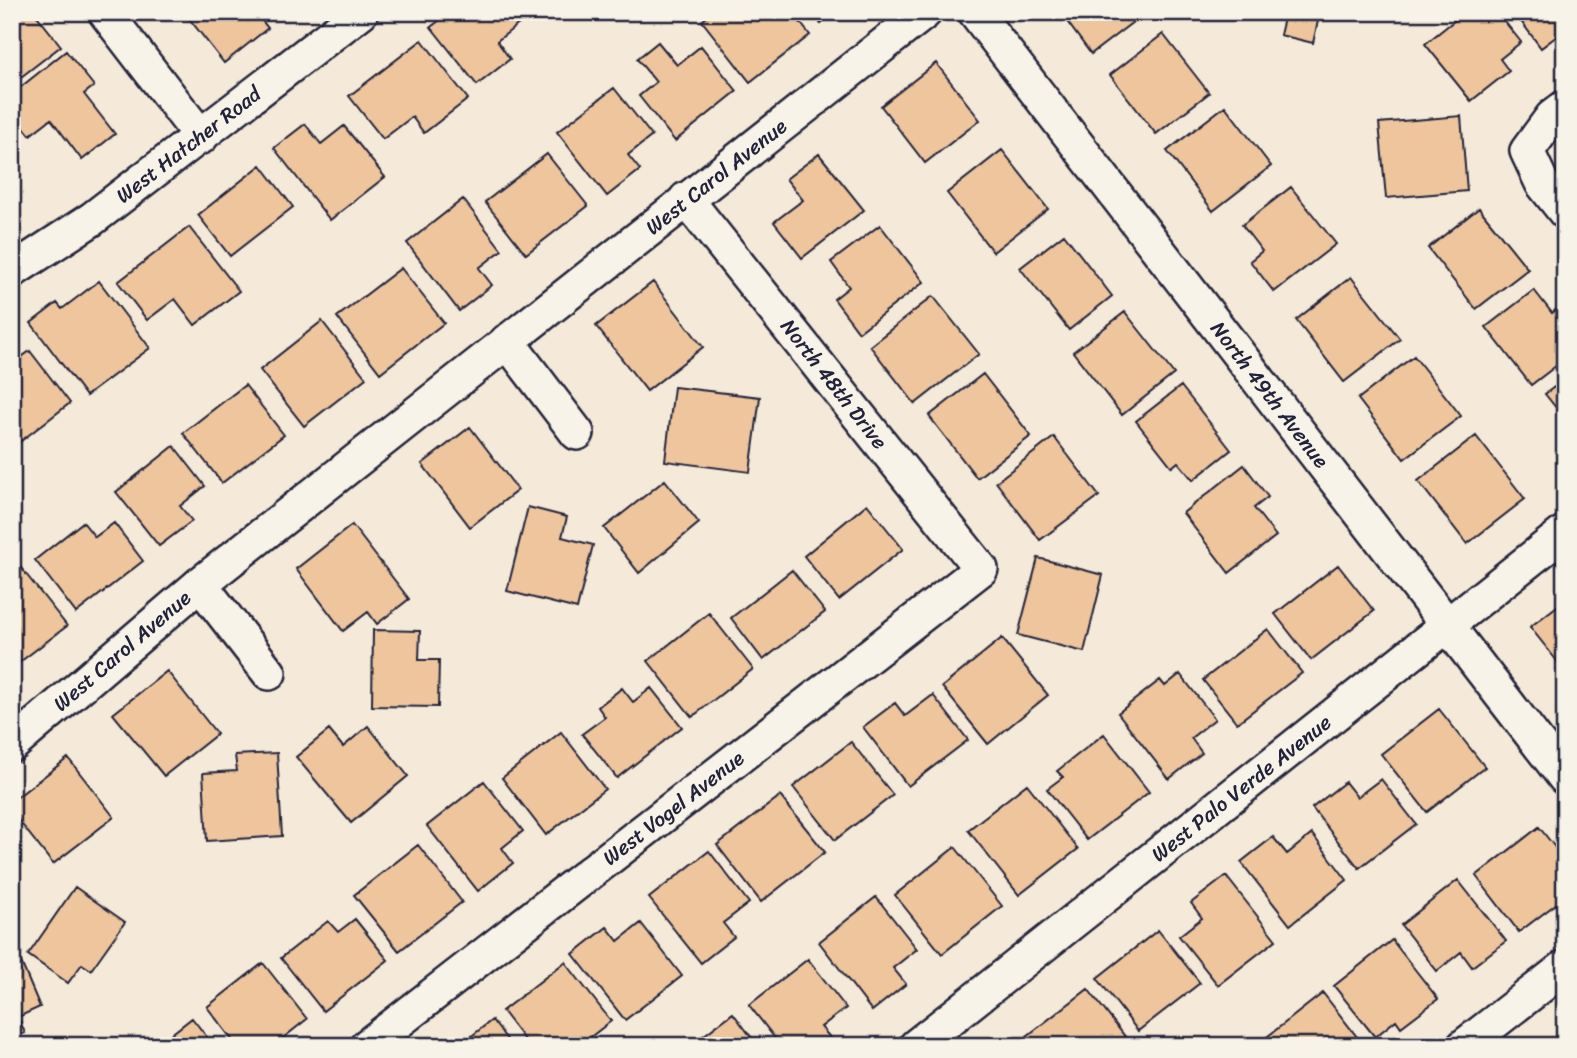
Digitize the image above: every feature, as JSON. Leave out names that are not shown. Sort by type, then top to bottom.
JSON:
[{"type":"street","points":[[105,12],[201,137]]},
{"type":"street","name":"West Hatcher Road","points":[[12,271],[92,219],[361,12]]},
{"type":"street","name":"West Carol Avenue","points":[[12,745],[200,584],[925,12]]},
{"type":"street","name":"North 49th Avenue","points":[[975,12],[1565,778]]},
{"type":"street","points":[[1565,107],[1552,117],[1527,151],[1542,183],[1565,212]]},
{"type":"street","name":"North 48th Drive","points":[[686,199],[981,569]]},
{"type":"street","points":[[507,341],[577,433]]},
{"type":"street","name":"West Palo Verde Avenue","points":[[916,1046],[1565,532]]},
{"type":"street","name":"West Vogel Avenue","points":[[367,1046],[981,569]]},
{"type":"street","name":"West Carol Avenue","points":[[200,584],[270,673]]},
{"type":"street","points":[[1464,1046],[1565,967]]},
{"type":"building","points":[[12,12],[34,12],[61,46],[12,84]]},
{"type":"building","points":[[184,12],[255,12],[268,28],[224,63]]},
{"type":"building","points":[[450,12],[534,12],[497,41],[510,59],[477,85],[431,27]]},
{"type":"building","points":[[713,12],[792,12],[810,35],[750,82],[702,21]]},
{"type":"building","points":[[811,12],[836,12],[821,24]]},
{"type":"building","points":[[1060,12],[1146,12],[1091,54]]},
{"type":"building","points":[[1260,12],[1320,12],[1313,43],[1280,35],[1284,18]]},
{"type":"building","points":[[1465,12],[1497,12],[1521,42],[1500,59],[1509,71],[1471,101],[1425,44]]},
{"type":"building","points":[[1514,12],[1565,12],[1565,30],[1541,48]]},
{"type":"building","points":[[1163,34],[1209,93],[1156,134],[1110,75]]},
{"type":"building","points":[[422,40],[468,99],[424,133],[412,117],[383,139],[349,96]]},
{"type":"building","points":[[658,42],[677,65],[701,46],[737,91],[675,141],[639,96],[656,82],[637,59]]},
{"type":"building","points":[[66,51],[94,86],[84,94],[115,134],[82,160],[51,119],[30,135],[12,113],[12,94]]},
{"type":"building","points":[[936,63],[980,120],[925,163],[881,106]]},
{"type":"building","points":[[614,88],[652,136],[628,155],[640,170],[607,196],[557,132]]},
{"type":"building","points":[[1225,106],[1271,166],[1213,211],[1167,151]]},
{"type":"building","points":[[1461,116],[1467,191],[1386,198],[1379,123]]},
{"type":"building","points":[[305,124],[321,144],[344,126],[385,177],[330,220],[274,148]]},
{"type":"building","points":[[1002,150],[1048,209],[993,252],[947,193]]},
{"type":"building","points":[[547,154],[588,206],[526,254],[485,202]]},
{"type":"building","points":[[819,154],[864,210],[802,258],[774,222],[803,200],[786,179]]},
{"type":"building","points":[[261,165],[293,207],[230,256],[198,215]]},
{"type":"building","points":[[1291,187],[1336,244],[1274,292],[1250,261],[1262,251],[1242,225]]},
{"type":"building","points":[[463,199],[502,250],[479,268],[492,285],[459,311],[407,243]]},
{"type":"building","points":[[1479,208],[1528,269],[1476,309],[1428,248]]},
{"type":"building","points":[[880,225],[924,282],[859,332],[834,299],[849,287],[831,262]]},
{"type":"building","points":[[189,227],[239,291],[195,325],[175,299],[147,320],[118,282]]},
{"type":"building","points":[[1064,234],[1112,296],[1069,330],[1020,268]]},
{"type":"building","points":[[401,268],[444,323],[380,373],[337,317]]},
{"type":"building","points":[[1351,277],[1400,339],[1344,382],[1296,320]]},
{"type":"building","points":[[99,281],[150,348],[86,396],[31,323],[57,303],[62,309]]},
{"type":"building","points":[[653,282],[703,347],[647,391],[596,326]]},
{"type":"building","points":[[1534,290],[1552,313],[1565,302],[1565,359],[1531,385],[1486,327]]},
{"type":"building","points":[[933,296],[979,354],[915,404],[870,346]]},
{"type":"building","points":[[1125,312],[1174,374],[1122,415],[1073,352]]},
{"type":"building","points":[[322,321],[366,378],[304,426],[260,370]]},
{"type":"building","points":[[30,351],[70,403],[12,448],[12,364]]},
{"type":"building","points":[[1414,356],[1461,416],[1404,459],[1358,399]]},
{"type":"building","points":[[983,374],[1031,436],[977,478],[929,416]]},
{"type":"building","points":[[1565,379],[1565,419],[1545,394]]},
{"type":"building","points":[[245,385],[284,435],[222,483],[183,433]]},
{"type":"building","points":[[1181,386],[1231,450],[1193,480],[1178,462],[1172,467],[1136,421]]},
{"type":"building","points":[[674,387],[760,397],[750,472],[665,461]]},
{"type":"building","points":[[470,427],[518,490],[470,527],[422,464]]},
{"type":"building","points":[[1476,436],[1525,499],[1467,544],[1418,481]]},
{"type":"building","points":[[1054,437],[1099,496],[1040,540],[996,482]]},
{"type":"building","points":[[174,446],[205,486],[180,506],[192,521],[159,546],[116,492]]},
{"type":"building","points":[[1244,465],[1268,497],[1254,508],[1276,536],[1229,573],[1183,513]]},
{"type":"building","points":[[665,480],[699,523],[639,573],[604,528]]},
{"type":"building","points":[[867,504],[903,549],[839,600],[804,556]]},
{"type":"building","points":[[528,507],[567,517],[562,537],[593,545],[577,609],[507,591]]},
{"type":"building","points":[[83,522],[95,537],[114,523],[143,561],[76,613],[35,560]]},
{"type":"building","points":[[352,525],[409,599],[377,624],[368,612],[343,631],[296,569]]},
{"type":"building","points":[[1038,558],[1103,575],[1084,652],[1018,635]]},
{"type":"building","points":[[18,564],[67,626],[12,668],[12,569]]},
{"type":"building","points":[[1338,565],[1374,611],[1311,660],[1275,614]]},
{"type":"building","points":[[792,570],[825,612],[763,660],[731,618]]},
{"type":"building","points":[[1565,600],[1565,671],[1530,627]]},
{"type":"building","points":[[709,613],[753,669],[692,717],[648,661]]},
{"type":"building","points":[[1268,629],[1302,673],[1237,723],[1203,680]]},
{"type":"building","points":[[373,630],[420,631],[419,660],[439,660],[438,707],[372,706]]},
{"type":"building","points":[[1002,638],[1048,695],[988,744],[942,687]]},
{"type":"building","points":[[167,671],[217,734],[164,776],[113,714]]},
{"type":"building","points":[[1180,674],[1215,719],[1191,738],[1202,753],[1169,779],[1118,713],[1160,680],[1165,686]]},
{"type":"building","points":[[622,688],[633,702],[651,688],[682,727],[617,778],[582,734],[605,717],[598,707]]},
{"type":"building","points":[[933,695],[968,740],[908,786],[863,727],[895,703],[905,716]]},
{"type":"building","points":[[1439,709],[1485,767],[1427,812],[1381,754]]},
{"type":"building","points":[[368,726],[408,776],[351,823],[296,757],[329,730],[343,747]]},
{"type":"building","points":[[561,732],[605,789],[546,835],[502,778]]},
{"type":"building","points":[[1104,734],[1149,792],[1087,840],[1047,789],[1063,777],[1057,771]]},
{"type":"building","points":[[851,742],[893,795],[835,840],[793,787]]},
{"type":"building","points":[[277,753],[282,836],[207,841],[203,773],[237,771],[235,755]]},
{"type":"building","points":[[68,758],[114,817],[53,864],[12,812],[12,801]]},
{"type":"building","points":[[1381,779],[1416,824],[1359,868],[1312,808],[1345,782],[1357,797]]},
{"type":"building","points":[[484,781],[523,831],[502,848],[513,863],[478,891],[427,826]]},
{"type":"building","points":[[1027,784],[1078,849],[1019,895],[968,830]]},
{"type":"building","points":[[780,796],[825,852],[761,902],[717,845]]},
{"type":"building","points":[[1539,827],[1565,860],[1565,897],[1519,932],[1476,876]]},
{"type":"building","points":[[1312,834],[1347,880],[1290,925],[1241,862],[1273,837],[1287,854]]},
{"type":"building","points":[[418,845],[462,902],[399,951],[354,895]]},
{"type":"building","points":[[955,847],[1002,906],[942,954],[895,895]]},
{"type":"building","points":[[709,851],[749,903],[723,923],[734,937],[701,963],[649,898]]},
{"type":"building","points":[[1226,876],[1276,940],[1218,985],[1179,936],[1202,918],[1191,903]]},
{"type":"building","points":[[1458,880],[1506,941],[1472,967],[1461,952],[1437,971],[1401,925]]},
{"type":"building","points":[[75,887],[125,922],[91,970],[82,964],[68,983],[28,955]]},
{"type":"building","points":[[876,897],[917,949],[893,968],[906,984],[872,1011],[819,942]]},
{"type":"building","points":[[355,919],[388,960],[323,1011],[281,958],[328,921],[338,932]]},
{"type":"building","points":[[641,923],[682,976],[625,1020],[573,954],[607,927],[618,941]]},
{"type":"building","points":[[1158,930],[1200,983],[1138,1031],[1097,978]]},
{"type":"building","points":[[1392,940],[1438,999],[1401,1027],[1396,1020],[1375,1037],[1334,986]]},
{"type":"building","points":[[808,959],[846,1008],[821,1027],[833,1041],[828,1046],[781,1046],[749,1005]]},
{"type":"building","points":[[21,962],[40,1007],[18,1017],[25,1033],[12,1039],[12,966]]},
{"type":"building","points":[[565,962],[611,1021],[579,1046],[529,1046],[502,1011]]},
{"type":"building","points":[[263,963],[307,1019],[273,1046],[237,1046],[207,1007]]},
{"type":"building","points":[[1088,989],[1130,1043],[1127,1046],[1035,1046],[1027,1036]]},
{"type":"building","points":[[1323,993],[1364,1046],[1267,1046],[1263,1040]]},
{"type":"building","points":[[733,1013],[758,1046],[690,1046]]},
{"type":"building","points":[[192,1018],[214,1046],[156,1046]]},
{"type":"building","points":[[492,1020],[512,1046],[459,1046]]}]
